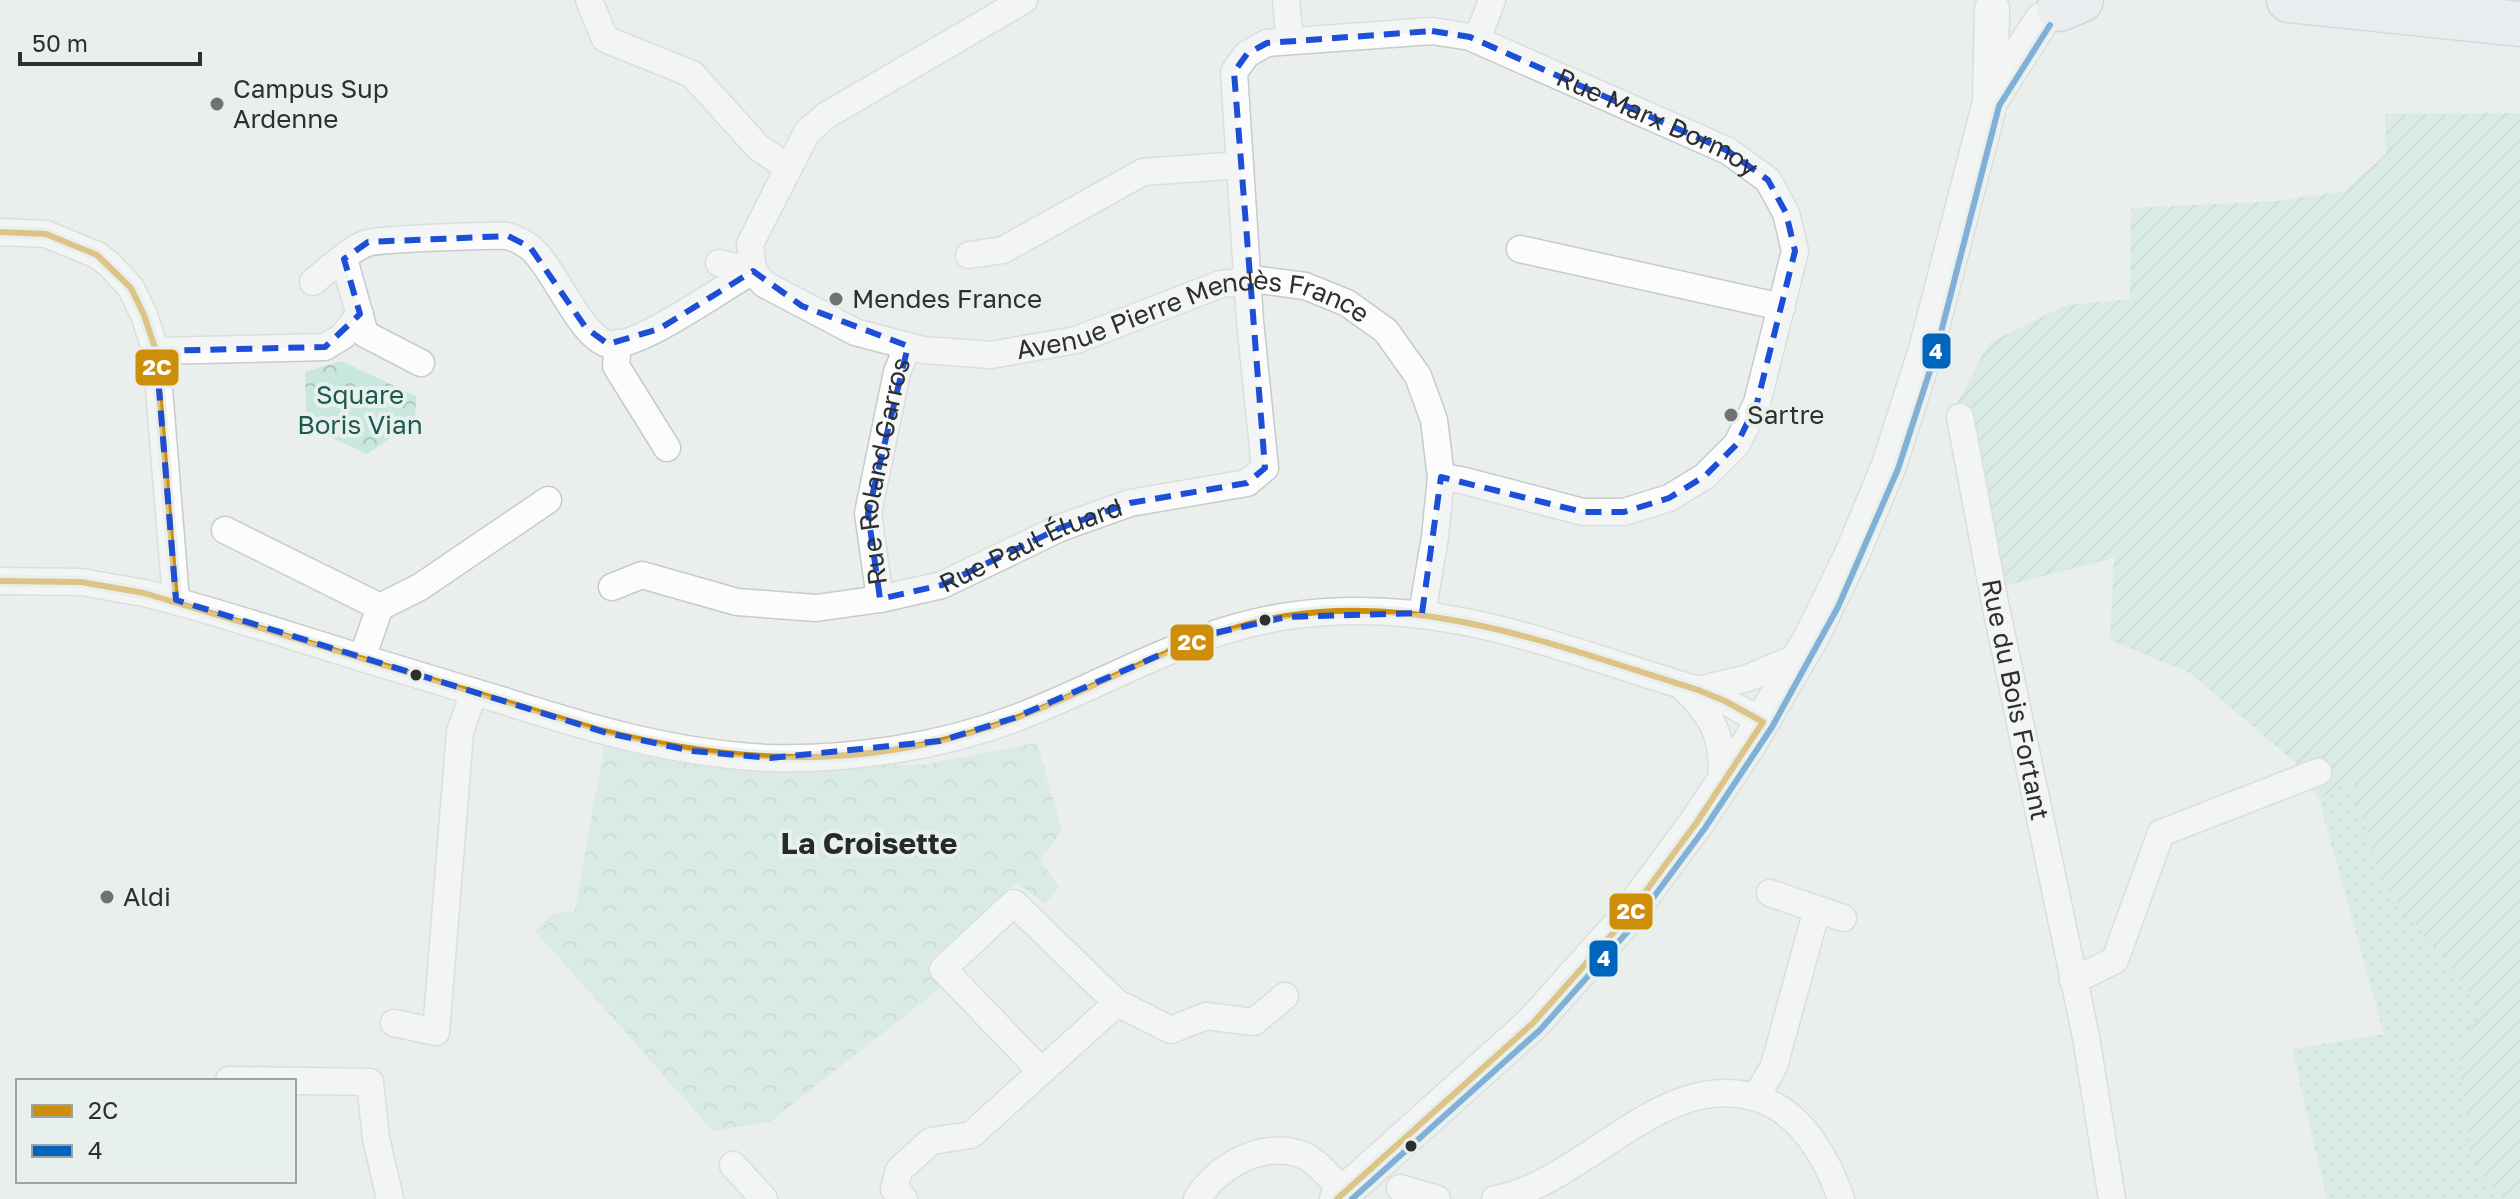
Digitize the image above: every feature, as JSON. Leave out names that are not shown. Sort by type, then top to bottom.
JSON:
[{"type":"highway","points":[[2289,0],[2520,24]]},
{"type":"street","points":[[589,0],[605,39],[692,74],[758,147],[788,168]]},
{"type":"street","points":[[313,282],[368,242],[508,236],[530,247],[546,264],[586,328],[608,344],[630,342],[659,329],[725,285],[753,271],[750,244],[807,132],[827,115],[1024,0]]},
{"type":"street","points":[[1286,0],[1290,41]]},
{"type":"street","points":[[1477,40],[1492,0]]},
{"type":"street","points":[[1989,5],[2015,23],[2029,24],[2062,7]]},
{"type":"street","points":[[1197,1199],[1227,1167],[1261,1151],[1286,1150],[1309,1158],[1340,1196],[1533,1023],[1623,922],[1721,786],[1763,722],[1829,603],[1853,552],[1909,407],[1990,102],[1989,5]]},
{"type":"street","points":[[1990,102],[2062,7]]},
{"type":"street","name":"Rue Marx Dormoy","points":[[1248,281],[1234,72],[1247,54],[1267,43],[1432,31],[1477,40],[1728,151],[1768,180],[1786,213],[1795,251],[1757,403],[1737,444],[1705,476],[1669,498],[1624,512],[1583,512],[1441,477]]},
{"type":"street","points":[[969,255],[1003,250],[1143,172],[1240,165]]},
{"type":"street","points":[[0,232],[46,234],[97,255],[131,288],[144,315],[156,351],[176,600]]},
{"type":"street","points":[[1520,249],[1782,307]]},
{"type":"street","points":[[344,259],[365,334],[421,363]]},
{"type":"street","name":"Avenue Pierre Mendès France","points":[[719,263],[753,271],[764,284],[855,332],[923,350],[991,355],[1076,340],[1221,284],[1259,280],[1305,286],[1347,303],[1386,331],[1418,376],[1434,420],[1441,477],[1422,613]]},
{"type":"street","name":"Rue Paul Éluard","points":[[612,587],[642,575],[737,602],[816,608],[880,599],[942,585],[1060,528],[1130,503],[1247,483],[1265,468],[1248,281]]},
{"type":"street","points":[[156,351],[325,347],[343,336],[360,314]]},
{"type":"street","points":[[618,343],[616,366],[667,448]]},
{"type":"street","name":"Rue Roland Garros","points":[[880,599],[868,513],[897,372],[908,346]]},
{"type":"street","name":"Rue du Bois Fortant","points":[[1960,417],[1997,614],[2086,1037],[2112,1199]]},
{"type":"street","points":[[362,658],[380,607],[420,587],[548,500]]},
{"type":"street","points":[[225,530],[380,607]]},
{"type":"street","points":[[0,581],[81,582],[176,600],[607,733],[693,751],[770,758],[851,754],[940,741],[1014,718],[1149,657],[1206,635],[1286,617],[1370,610],[1422,613],[1516,633],[1689,688],[1725,701],[1763,722]]},
{"type":"street","points":[[1689,688],[1748,678],[1800,656]]},
{"type":"street","points":[[1689,688],[1720,738],[1723,761],[1721,786]]},
{"type":"street","points":[[394,1023],[436,1032],[460,732],[474,692]]},
{"type":"street","points":[[2073,981],[2115,960],[2161,833],[2318,772]]},
{"type":"street","points":[[1770,893],[1843,918]]},
{"type":"street","points":[[1041,1071],[943,969],[1014,903],[1117,1003],[1171,1030],[1206,1016],[1254,1022],[1285,996]]},
{"type":"street","points":[[1756,1097],[1774,1066],[1817,909]]},
{"type":"street","points":[[904,1199],[894,1189],[899,1170],[931,1141],[971,1135],[1117,1003]]},
{"type":"street","points":[[296,1081],[370,1082],[376,1138],[390,1199]]},
{"type":"street","points":[[1495,1199],[1518,1195],[1564,1171],[1666,1107],[1705,1093],[1746,1093],[1780,1107],[1811,1137],[1834,1179],[1841,1199]]},
{"type":"street","points":[[733,1165],[764,1199]]},
{"type":"street","points":[[1400,1188],[1415,1195],[1437,1199]]},
{"type":"highlighted area","points":[[1432,31],[1470,37],[1728,151],[1768,180],[1786,213],[1795,251],[1757,403],[1737,444],[1705,476],[1669,498],[1624,512],[1583,512],[1441,477],[1422,613],[1286,617],[1206,635],[1014,718],[940,741],[770,758],[693,751],[607,733],[176,600],[156,351],[325,347],[360,314],[344,259],[368,242],[508,236],[530,247],[586,328],[608,344],[659,329],[753,271],[802,306],[908,346],[868,513],[880,599],[942,585],[1060,528],[1130,503],[1247,483],[1265,468],[1234,72],[1247,54],[1267,43]]},
{"type":"green space","points":[[2520,113],[2520,1199],[2503,1199],[2471,1164],[2458,1048],[2484,1010],[2381,882],[2352,780],[2319,799],[2298,765],[2190,673],[2110,640],[2114,558],[1989,590],[1958,401],[1989,343],[2067,305],[2130,299],[2131,208],[2278,201],[2345,191],[2386,154],[2385,114]]},
{"type":"green space","name":"Square Boris Vian","points":[[341,361],[416,396],[415,421],[367,454],[307,426],[305,372]]},
{"type":"green space","points":[[1037,743],[1062,831],[1040,860],[1059,887],[1045,904],[1017,883],[927,963],[943,986],[770,1122],[713,1131],[535,931],[553,914],[575,911],[604,746],[660,758],[737,766],[923,765]]},
{"type":"green space","points":[[2352,780],[2381,882],[2485,1010],[2458,1048],[2471,1164],[2503,1199],[2327,1199],[2292,1049],[2384,1034],[2319,799]]},
{"type":"transit line","name":"4","points":[[1352,1199],[1540,1030],[1630,929],[1705,828],[1772,727],[1838,607],[1898,469],[1936,352],[1999,106],[2050,25]]},
{"type":"transit line","name":"2C","points":[[0,232],[46,234],[97,255],[131,288],[144,315],[156,351],[176,600]]},
{"type":"transit line","name":"2C","points":[[0,581],[81,582],[144,593],[600,730],[658,743],[771,757],[882,752],[937,742],[1049,705],[1165,653],[1224,631],[1286,616],[1339,611],[1392,612],[1444,618],[1495,629],[1698,690],[1763,722],[1697,822],[1623,922],[1533,1023],[1337,1199]]},
{"type":"place","name":"Campus Sup Ardenne","points":[[217,104]]},
{"type":"place","name":"Mendes France","points":[[836,299]]},
{"type":"place","name":"Sartre","points":[[1731,415]]},
{"type":"place","name":"Aldi","points":[[107,897]]},
{"type":"district","name":"La Croisette","points":[[869,844]]}]
